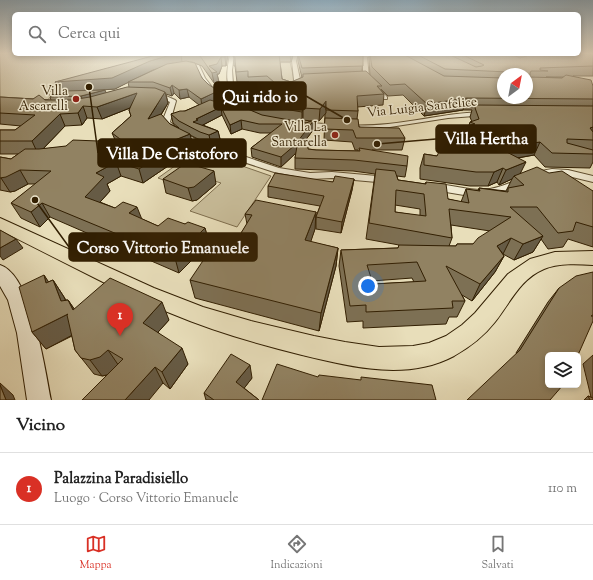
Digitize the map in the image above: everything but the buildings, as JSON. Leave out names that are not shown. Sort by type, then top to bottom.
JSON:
[{"type":"main road","points":[[0,223],[156,299],[187,311],[265,336],[337,352],[378,358],[405,358],[442,350],[458,342],[484,319],[498,300],[521,274],[538,265],[564,258],[593,258]]},
{"type":"street","points":[[199,72],[202,78],[210,88],[251,116],[259,116],[237,99],[230,88],[230,72]]},
{"type":"street","points":[[295,72],[296,80],[300,82],[312,82]]},
{"type":"street","points":[[366,72],[366,78],[385,98]]},
{"type":"street","points":[[358,79],[366,78]]},
{"type":"street","points":[[68,95],[54,94],[75,83]]},
{"type":"street","points":[[144,95],[164,97],[173,101],[166,122],[178,133],[198,144],[212,149],[277,170],[310,176],[332,175],[396,181]]},
{"type":"street","name":"Via Luigia Sanfelice","points":[[293,124],[306,128],[311,125],[356,127],[387,126],[463,113],[492,114]]},
{"type":"street","points":[[428,186],[467,192],[496,191],[534,175],[550,171],[564,171],[593,179]]},
{"type":"street","points":[[534,175],[593,183]]},
{"type":"street","points":[[0,272],[12,291],[23,318],[39,400]]},
{"type":"shaded area","points":[[0,72],[114,72],[47,91],[51,97],[47,100],[0,98]]},
{"type":"shaded area","points":[[274,72],[292,72],[295,83],[287,86]]},
{"type":"shaded area","points":[[193,149],[271,176],[237,227],[190,211],[221,183],[188,173],[174,184],[158,178],[179,163],[175,160]]},
{"type":"place","name":"Villa De Cristoforo","points":[[89,87]]},
{"type":"place","name":"Villa Ascarelli","points":[[76,99]]},
{"type":"place","name":"Qui rido io","points":[[347,120]]},
{"type":"place","name":"Villa La Santarella","points":[[335,135]]},
{"type":"place","name":"Villa Hertha","points":[[377,144]]},
{"type":"place","name":"Corso Vittorio Emanuele","points":[[35,200]]},
{"type":"place","name":"Palazzina Paradisiello","points":[[120,336]]}]
